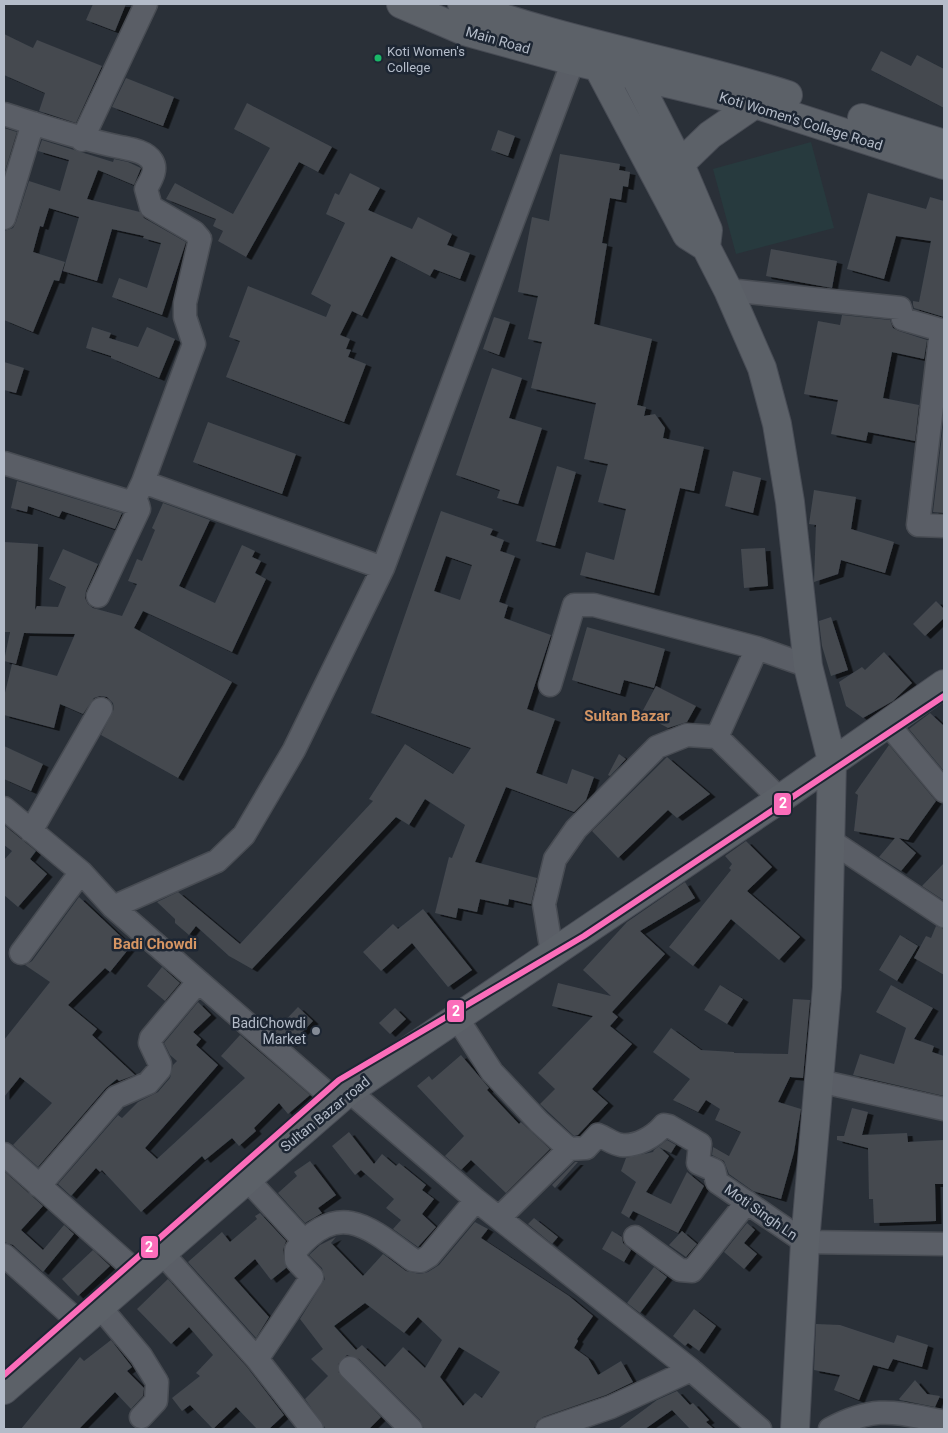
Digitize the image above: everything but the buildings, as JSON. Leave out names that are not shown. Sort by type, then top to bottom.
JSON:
[{"type":"main road","name":"Main Road","points":[[401,4],[464,11],[590,58]]},
{"type":"main road","name":"Koti Women's College Road","points":[[590,58],[738,79],[944,144]]},
{"type":"main road","points":[[590,58],[687,235],[706,247],[728,290],[762,368],[778,424],[790,502],[808,666],[832,761],[828,987],[805,1242],[795,1429]]},
{"type":"main road","name":"Koti Women's College Road","points":[[636,65],[944,165]]},
{"type":"main road","points":[[636,65],[708,230],[706,247]]},
{"type":"main road","points":[[680,164],[710,135],[755,104]]},
{"type":"main road","name":"Sultan Bazar road","points":[[4,1390],[138,1273],[163,1254],[342,1096],[780,799],[944,684]]},
{"type":"street","points":[[82,140],[146,4]]},
{"type":"street","points":[[113,907],[217,862],[244,835],[294,750],[383,568],[590,58]]},
{"type":"street","points":[[4,114],[82,140],[131,150],[147,156],[154,168],[154,173],[146,189],[152,207],[194,232],[200,239],[185,303],[185,317],[194,344],[133,503]]},
{"type":"street","points":[[4,218],[33,123]]},
{"type":"street","points":[[728,290],[900,308],[903,320],[942,330],[918,525],[944,526]]},
{"type":"street","points":[[4,463],[138,504],[139,509],[98,596]]},
{"type":"street","points":[[142,482],[383,568]]},
{"type":"street","points":[[550,685],[574,605],[594,606],[757,648],[808,666]]},
{"type":"street","points":[[718,737],[757,648]]},
{"type":"street","points":[[31,831],[101,709]]},
{"type":"street","points":[[887,723],[944,791]]},
{"type":"street","points":[[552,953],[544,904],[556,860],[576,829],[657,747],[687,735],[718,737],[780,799]]},
{"type":"street","points":[[4,808],[82,872],[113,907],[198,982],[691,1370],[757,1428]]},
{"type":"street","points":[[830,841],[944,916]]},
{"type":"street","points":[[21,953],[82,872]]},
{"type":"street","points":[[39,1186],[116,1097],[148,1083],[160,1069],[160,1064],[150,1044],[151,1038],[198,982]]},
{"type":"street","points":[[457,1018],[492,1072],[539,1122],[569,1150],[499,1218]]},
{"type":"street","points":[[819,1081],[944,1109]]},
{"type":"street","name":"Moti Singh Ln","points":[[569,1150],[586,1148],[598,1136],[622,1146],[642,1141],[655,1135],[664,1126],[669,1126],[700,1144],[698,1162],[714,1170],[717,1182],[805,1242]]},
{"type":"street","points":[[4,1154],[138,1273]]},
{"type":"street","points":[[248,1178],[304,1241]]},
{"type":"street","points":[[257,1359],[312,1277],[296,1260],[296,1250],[322,1227],[339,1222],[357,1223],[413,1260],[421,1261],[429,1256],[476,1200]]},
{"type":"street","points":[[635,1237],[680,1270],[692,1271],[747,1202]]},
{"type":"street","points":[[805,1242],[944,1244]]},
{"type":"street","points":[[163,1254],[257,1359],[312,1429]]},
{"type":"street","points":[[4,1255],[90,1315],[142,1356],[157,1382],[156,1401],[141,1417]]},
{"type":"street","points":[[350,1368],[400,1426]]},
{"type":"street","points":[[547,1429],[611,1407],[691,1370]]},
{"type":"street","points":[[830,1429],[854,1417],[890,1411],[941,1421]]},
{"type":"green space","points":[[811,142],[834,228],[736,254],[713,169]]},
{"type":"transit line","name":"2","points":[[4,1375],[339,1080],[584,936],[944,696]]},
{"type":"place","name":"Koti Women's College","points":[[378,58]]},
{"type":"place","name":"BadiChowdi Market","points":[[316,1031]]},
{"type":"district","name":"Sultan Bazar","points":[[627,716]]},
{"type":"district","name":"Badi Chowdi","points":[[155,944]]}]
